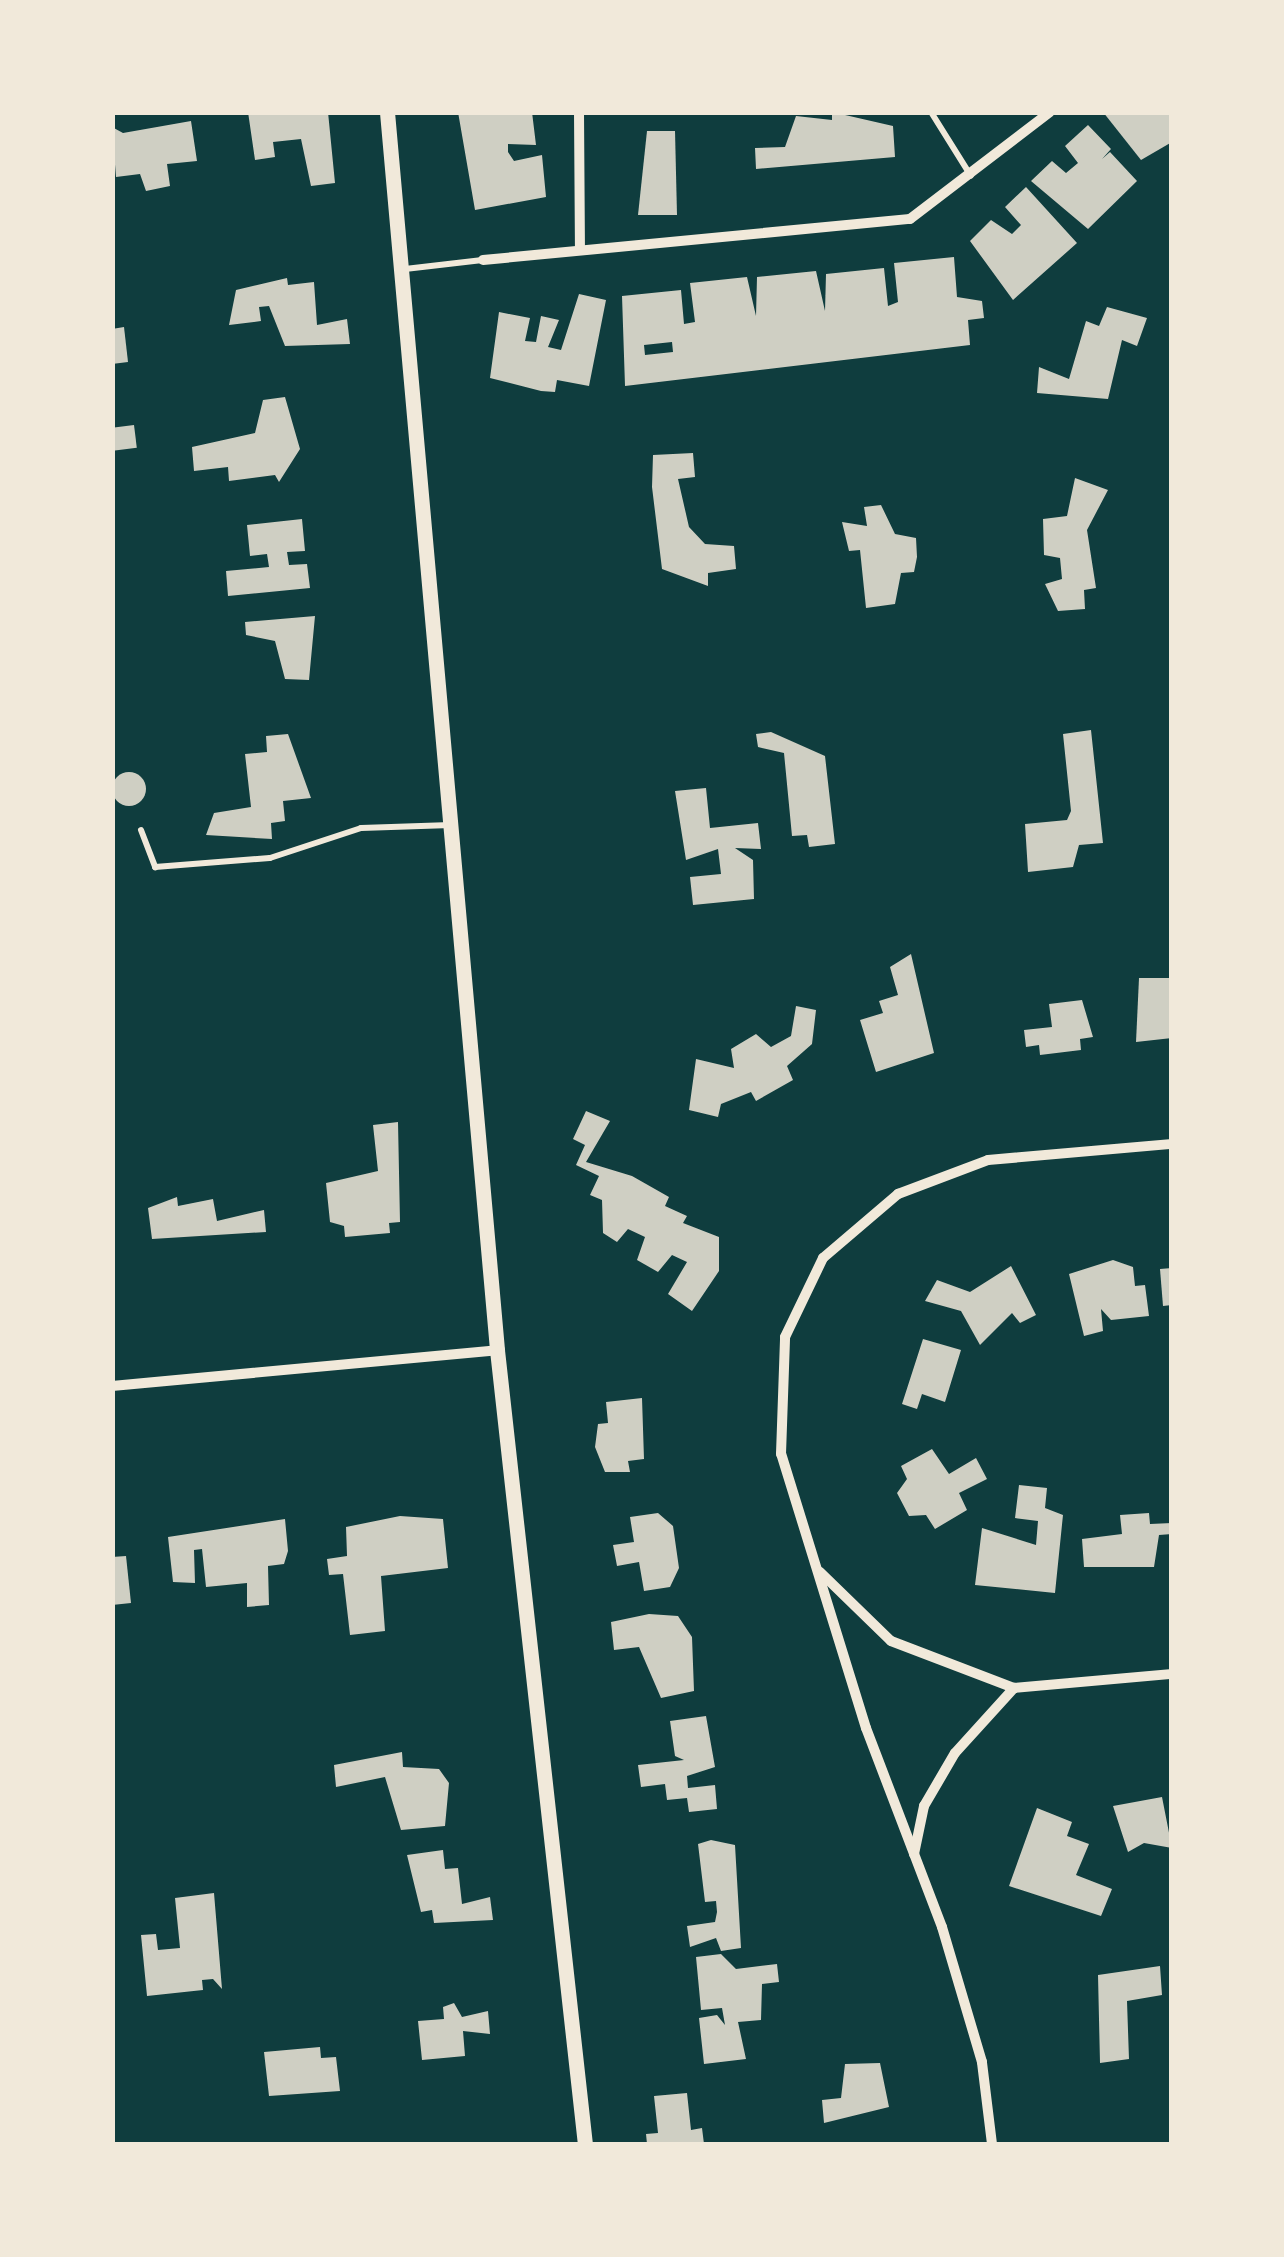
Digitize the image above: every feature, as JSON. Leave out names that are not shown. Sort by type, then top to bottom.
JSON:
[{"type":"main road","points":[[387,112],[405,269],[498,1350],[585,2144]]},
{"type":"street","points":[[579,112],[580,248]]},
{"type":"street","points":[[483,260],[910,219],[972,177],[1050,112]]},
{"type":"street","points":[[992,2144],[982,2062],[814,1565],[782,1435],[785,1337],[823,1258],[898,1194],[988,1160],[1172,1144]]},
{"type":"street","points":[[112,1386],[498,1350]]},
{"type":"street","points":[[814,1565],[892,1641],[1014,1688],[1172,1674]]},
{"type":"street","points":[[914,1854],[924,1806],[955,1753],[1014,1688]]},
{"type":"lane","points":[[931,112],[972,177]]},
{"type":"lane","points":[[405,269],[483,260]]},
{"type":"lane","points":[[141,830],[154,867],[270,858],[361,828],[452,825]]},
{"type":"building","points":[[248,112],[328,112],[335,183],[311,186],[301,139],[273,142],[275,157],[255,160]]},
{"type":"building","points":[[458,112],[532,112],[536,145],[508,144],[508,152],[514,161],[542,155],[546,197],[475,210]]},
{"type":"building","points":[[832,112],[893,126],[895,157],[756,169],[755,148],[785,147],[796,116],[832,120]]},
{"type":"building","points":[[1103,112],[1172,112],[1172,142],[1141,160]]},
{"type":"building","points":[[191,121],[197,161],[167,164],[170,186],[146,191],[140,174],[116,177],[112,127],[123,133]]},
{"type":"building","points":[[1088,125],[1111,149],[1102,159],[1110,152],[1137,181],[1088,229],[1031,181],[1052,161],[1066,173],[1078,163],[1065,146]]},
{"type":"building","points":[[647,131],[675,131],[677,215],[638,215]]},
{"type":"building","points":[[1026,187],[1077,243],[1013,300],[970,241],[991,220],[1012,234],[1021,225],[1005,207]]},
{"type":"building","points":[[954,257],[957,297],[982,301],[984,318],[968,320],[970,345],[625,386],[622,296],[681,290],[684,324],[695,322],[690,283],[747,277],[756,316],[757,277],[816,271],[825,311],[826,274],[884,268],[888,306],[898,302],[894,263]],"holes":[[[672,342],[673,352],[645,355],[644,345]]]},
{"type":"building","points":[[287,278],[288,285],[314,282],[317,325],[347,319],[350,344],[285,346],[269,306],[259,307],[261,321],[229,325],[236,290]]},
{"type":"building","points":[[579,294],[606,300],[589,386],[557,380],[555,392],[541,391],[490,378],[499,312],[530,318],[525,341],[536,342],[541,316],[559,320],[548,347],[561,350]]},
{"type":"building","points":[[1107,307],[1147,318],[1137,346],[1122,340],[1108,399],[1037,393],[1039,367],[1069,379],[1086,321],[1099,326]]},
{"type":"building","points":[[124,327],[128,362],[112,364],[112,329]]},
{"type":"building","points":[[285,397],[300,449],[279,482],[275,475],[229,481],[228,467],[194,471],[192,447],[255,433],[263,400]]},
{"type":"building","points":[[134,425],[137,448],[115,451],[112,428]]},
{"type":"building","points":[[693,453],[695,477],[678,479],[689,527],[705,544],[734,546],[736,569],[708,573],[708,586],[662,569],[652,487],[653,455]]},
{"type":"building","points":[[1075,478],[1108,490],[1087,530],[1096,588],[1084,590],[1085,609],[1058,611],[1045,584],[1062,579],[1060,558],[1044,555],[1043,519],[1067,516]]},
{"type":"building","points":[[881,505],[895,534],[916,538],[917,557],[914,572],[901,573],[895,604],[866,608],[860,550],[849,551],[842,522],[867,526],[864,507]]},
{"type":"building","points":[[302,519],[305,551],[287,552],[289,565],[307,564],[310,588],[228,596],[226,571],[269,567],[267,554],[250,556],[247,525]]},
{"type":"building","points":[[315,616],[309,680],[285,679],[275,641],[246,635],[245,622]]},
{"type":"building","points":[[1091,730],[1103,843],[1079,845],[1073,867],[1028,872],[1025,824],[1067,820],[1071,811],[1063,734]]},
{"type":"building","points":[[771,732],[825,756],[835,844],[809,847],[807,835],[792,836],[784,753],[758,747],[756,734]]},
{"type":"building","points":[[288,734],[311,798],[283,801],[285,821],[271,823],[272,839],[206,835],[214,813],[251,807],[245,754],[267,752],[266,736]]},
{"type":"building","points":[[129,772],[141,777],[146,789],[141,801],[129,806],[117,801],[112,789],[117,777]]},
{"type":"building","points":[[706,788],[710,828],[758,823],[761,849],[735,848],[753,860],[754,899],[693,905],[690,877],[721,874],[718,849],[686,860],[675,791]]},
{"type":"building","points":[[911,954],[934,1053],[876,1072],[860,1020],[883,1013],[879,1001],[898,995],[890,967]]},
{"type":"building","points":[[1139,978],[1172,978],[1172,1038],[1136,1042]]},
{"type":"building","points":[[1082,1000],[1093,1037],[1080,1039],[1081,1050],[1040,1055],[1039,1045],[1026,1047],[1024,1030],[1052,1027],[1049,1004]]},
{"type":"building","points":[[796,1006],[816,1010],[812,1044],[787,1066],[793,1080],[756,1101],[751,1092],[721,1104],[718,1117],[689,1110],[696,1059],[734,1068],[731,1049],[756,1034],[771,1047],[791,1036]]},
{"type":"building","points":[[586,1111],[610,1121],[586,1162],[632,1176],[669,1197],[665,1206],[687,1216],[683,1223],[719,1237],[719,1271],[692,1311],[668,1294],[687,1262],[672,1255],[658,1272],[637,1260],[645,1237],[628,1229],[617,1242],[603,1233],[602,1200],[590,1195],[599,1176],[576,1165],[585,1145],[573,1139]]},
{"type":"building","points":[[398,1122],[400,1222],[389,1223],[390,1233],[345,1237],[344,1226],[330,1222],[326,1183],[378,1171],[373,1125]]},
{"type":"building","points":[[177,1197],[178,1206],[213,1199],[217,1221],[264,1210],[266,1232],[152,1239],[148,1208]]},
{"type":"building","points":[[1113,1260],[1133,1267],[1135,1286],[1145,1285],[1149,1316],[1111,1320],[1101,1309],[1103,1331],[1084,1336],[1069,1274]]},
{"type":"building","points":[[1011,1266],[1036,1315],[1020,1323],[1012,1313],[980,1345],[961,1311],[925,1301],[937,1280],[970,1292]]},
{"type":"building","points":[[1172,1268],[1172,1305],[1163,1306],[1160,1269]]},
{"type":"building","points":[[923,1339],[961,1350],[945,1402],[922,1394],[917,1409],[902,1404]]},
{"type":"building","points":[[642,1398],[644,1459],[628,1461],[630,1472],[605,1472],[595,1447],[598,1424],[608,1423],[606,1402]]},
{"type":"building","points":[[932,1449],[949,1474],[976,1458],[987,1479],[959,1493],[967,1510],[935,1529],[926,1515],[909,1516],[897,1493],[907,1479],[901,1466]]},
{"type":"building","points":[[1019,1485],[1047,1488],[1045,1508],[1063,1515],[1055,1593],[975,1585],[982,1528],[1036,1545],[1038,1521],[1015,1518]]},
{"type":"building","points":[[658,1513],[673,1526],[679,1568],[670,1587],[644,1591],[639,1562],[617,1566],[613,1545],[634,1542],[630,1517]]},
{"type":"building","points":[[1149,1513],[1150,1524],[1172,1523],[1172,1534],[1159,1535],[1154,1567],[1084,1567],[1082,1539],[1122,1534],[1120,1515]]},
{"type":"building","points":[[400,1516],[443,1519],[448,1568],[381,1576],[385,1631],[350,1635],[343,1574],[329,1575],[327,1559],[347,1556],[346,1527]]},
{"type":"building","points":[[285,1519],[288,1551],[284,1564],[268,1566],[269,1605],[247,1607],[247,1583],[206,1587],[202,1549],[194,1550],[195,1583],[173,1582],[168,1537]]},
{"type":"building","points":[[126,1556],[131,1603],[112,1605],[112,1557]]},
{"type":"building","points":[[649,1614],[678,1616],[692,1637],[694,1691],[661,1698],[639,1647],[614,1650],[611,1622]]},
{"type":"building","points":[[706,1716],[715,1767],[687,1776],[688,1788],[715,1785],[717,1809],[689,1812],[687,1798],[667,1800],[665,1784],[641,1787],[638,1765],[684,1760],[675,1756],[670,1721]]},
{"type":"building","points":[[402,1752],[403,1767],[439,1769],[449,1783],[445,1826],[401,1830],[385,1777],[336,1787],[334,1765]]},
{"type":"building","points":[[1162,1797],[1172,1848],[1144,1843],[1128,1852],[1113,1806]]},
{"type":"building","points":[[1037,1808],[1072,1822],[1067,1836],[1089,1844],[1076,1875],[1112,1889],[1101,1916],[1009,1886]]},
{"type":"building","points":[[711,1840],[735,1845],[741,1948],[721,1951],[716,1938],[690,1947],[687,1926],[715,1922],[717,1912],[716,1901],[705,1902],[698,1844]]},
{"type":"building","points":[[443,1850],[445,1869],[458,1868],[462,1904],[490,1897],[493,1920],[434,1923],[432,1910],[421,1912],[407,1855]]},
{"type":"building","points":[[214,1893],[222,1989],[213,1979],[202,1980],[203,1990],[147,1996],[141,1935],[156,1934],[158,1950],[180,1948],[175,1898]]},
{"type":"building","points":[[721,1954],[736,1969],[777,1964],[779,1982],[762,1984],[761,2020],[738,2022],[746,2059],[704,2064],[699,2018],[717,2015],[725,2025],[722,2008],[701,2010],[696,1957]]},
{"type":"building","points":[[1160,1966],[1162,1995],[1127,2001],[1129,2059],[1100,2063],[1098,1975]]},
{"type":"building","points":[[454,2003],[462,2017],[488,2011],[490,2034],[463,2031],[465,2056],[422,2060],[418,2021],[444,2019],[443,2007]]},
{"type":"building","points":[[320,2047],[321,2058],[336,2057],[340,2091],[269,2096],[264,2052]]},
{"type":"building","points":[[880,2063],[889,2107],[824,2123],[822,2100],[841,2098],[845,2064]]},
{"type":"building","points":[[687,2093],[691,2130],[702,2128],[704,2144],[647,2144],[646,2134],[658,2133],[654,2096]]}]
